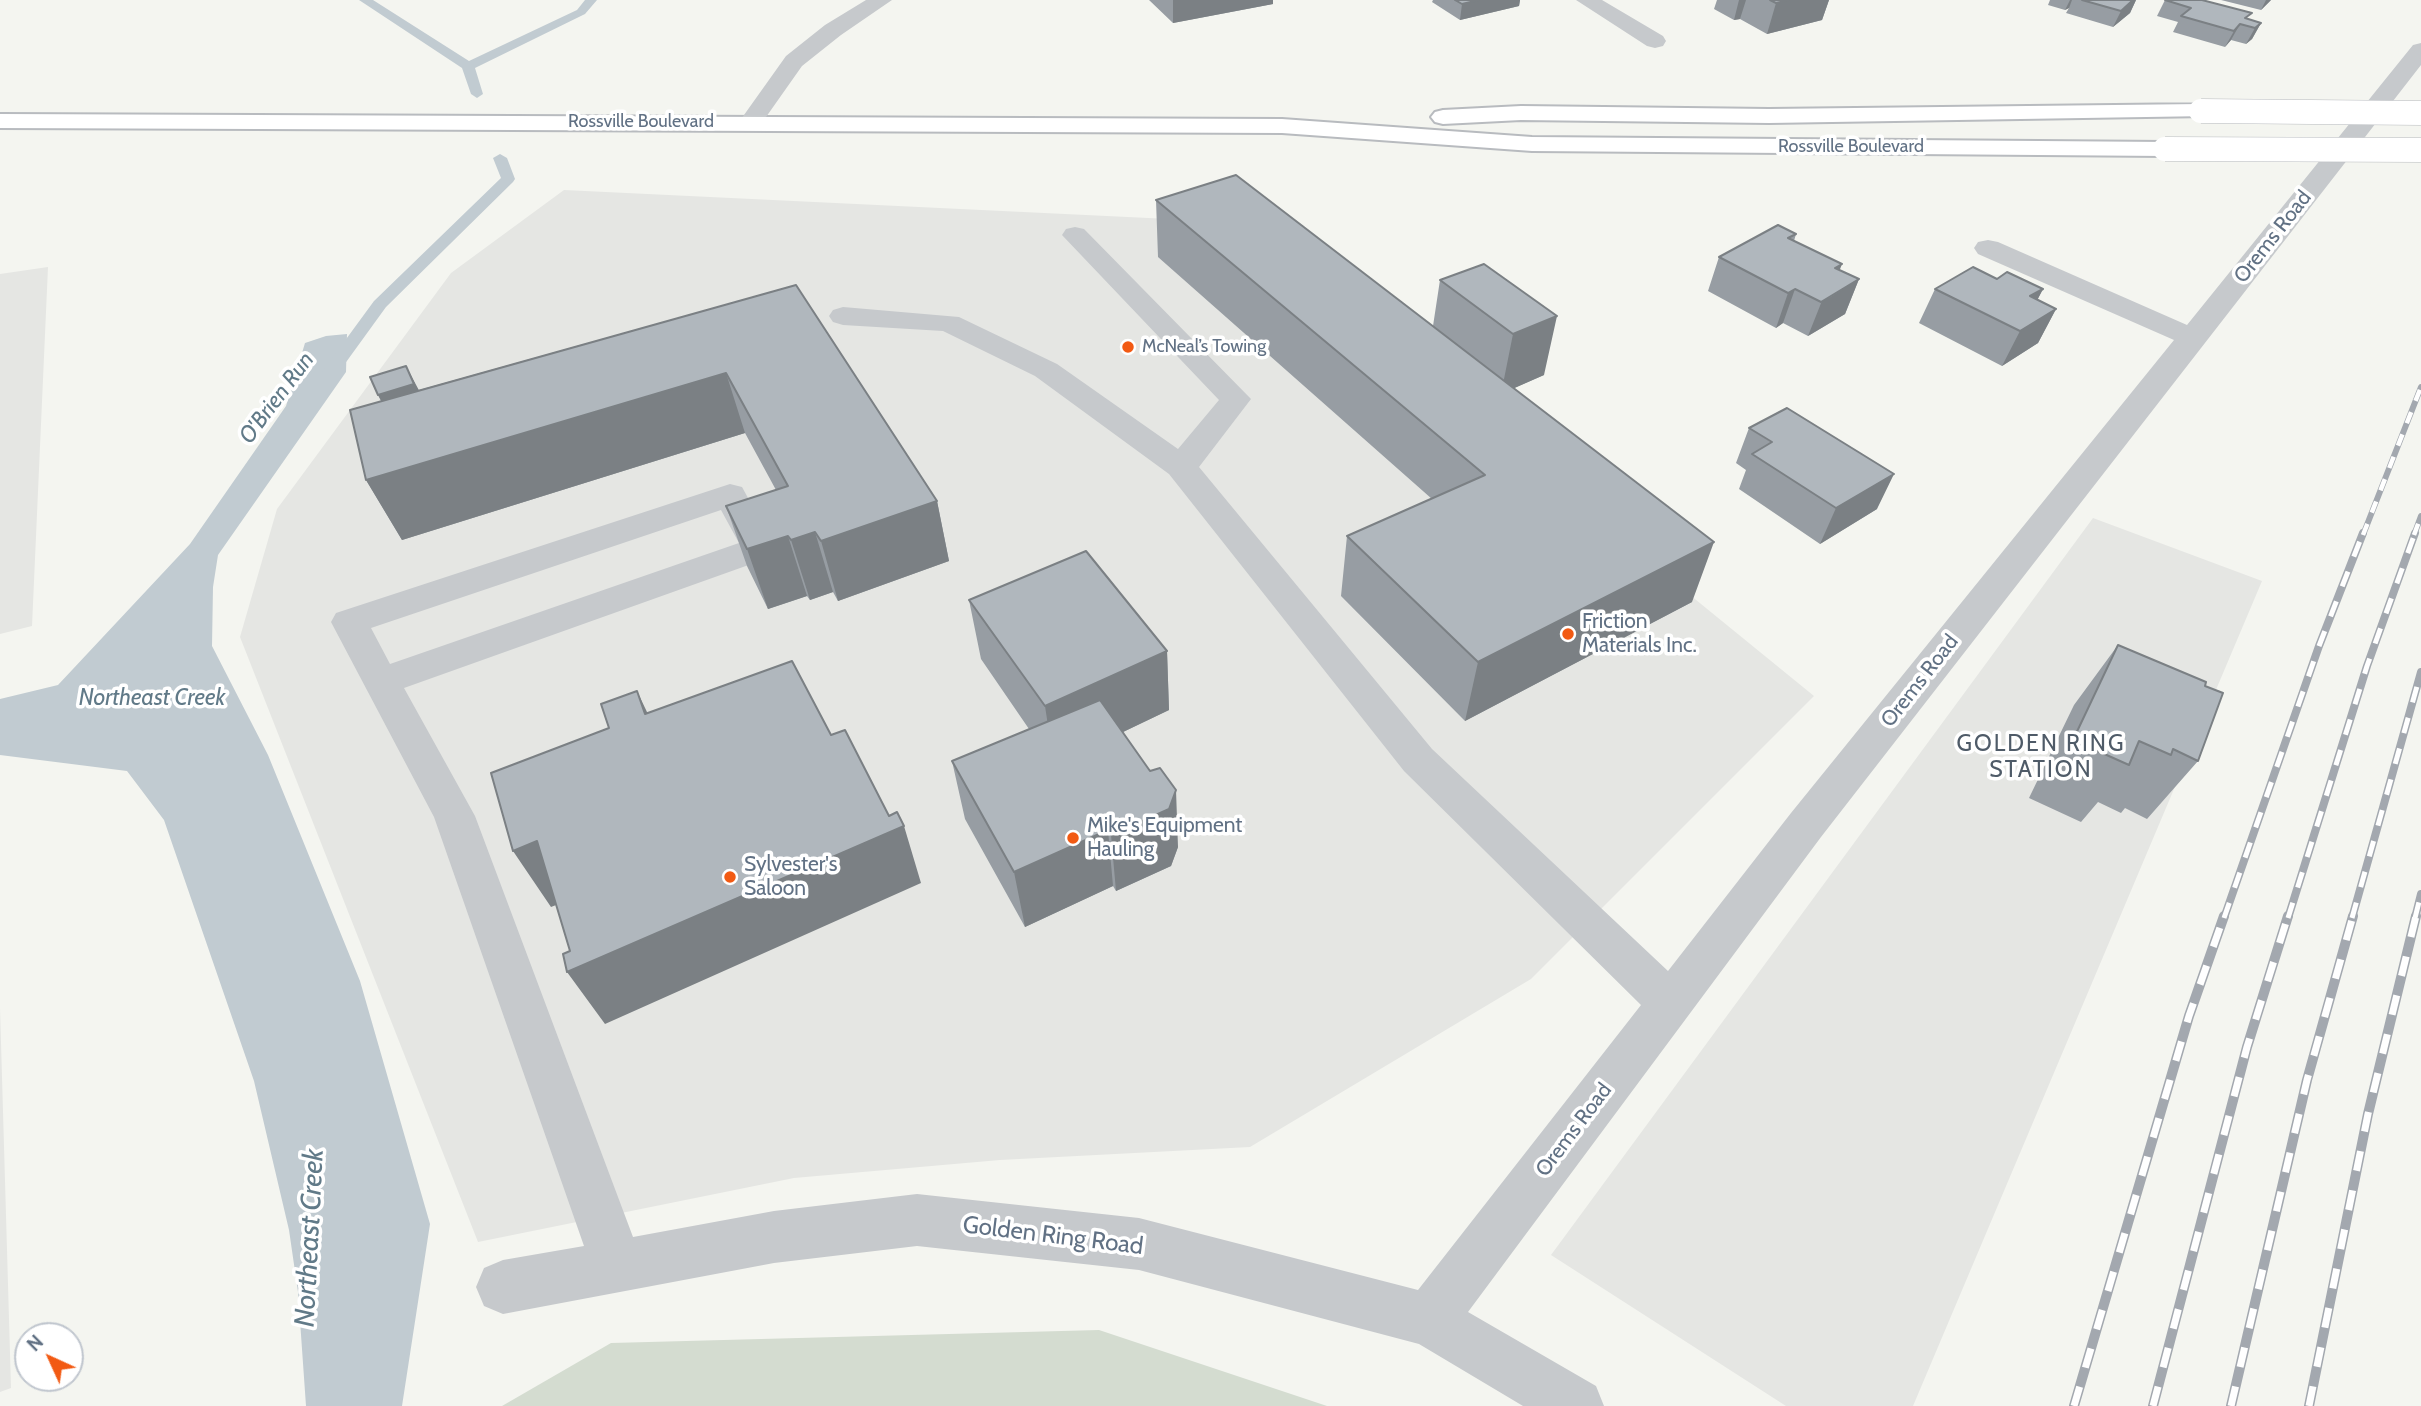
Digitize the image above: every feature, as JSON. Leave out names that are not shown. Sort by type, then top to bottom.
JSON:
[{"type":"main road","name":"Rossville Boulevard","points":[[0,121],[1282,126],[1521,113],[1769,116],[2201,111],[2421,113]]},
{"type":"main road","name":"Rossville Boulevard","points":[[1282,126],[1532,144],[2421,150]]},
{"type":"street","points":[[751,122],[794,61],[833,30],[881,0]]},
{"type":"street","points":[[1587,0],[1655,41]]},
{"type":"street","name":"Orems Road","points":[[1429,1320],[1806,825],[2421,50]]},
{"type":"street","points":[[1075,235],[1236,400],[1181,467]]},
{"type":"street","points":[[1989,248],[2193,338]]},
{"type":"street","points":[[843,316],[949,324],[1046,370],[1181,467],[1418,760],[1670,1003]]},
{"type":"street","points":[[382,681],[759,549],[730,495],[349,622],[454,816],[617,1265]]},
{"type":"street","name":"Golden Ring Road","points":[[503,1287],[774,1237],[917,1220],[1139,1244],[1429,1320],[1576,1406]]},
{"type":"shaded area","points":[[564,190],[1232,222],[1814,696],[1531,979],[1250,1147],[1000,1160],[794,1178],[478,1242],[240,637],[277,509],[451,273]]},
{"type":"shaded area","points":[[48,267],[32,626],[0,634],[0,274]]},
{"type":"shaded area","points":[[2093,518],[2262,581],[1913,1406],[1786,1406],[1551,1255]]},
{"type":"shaded area","points":[[0,1008],[11,1388],[0,1392]]},
{"type":"shaded area","points":[[1099,1330],[1327,1406],[502,1406],[611,1343]]},
{"type":"water","name":"Northeast Creek","points":[[347,334],[346,372],[218,555],[213,587],[212,646],[268,755],[360,981],[430,1224],[402,1406],[306,1406],[298,1292],[289,1230],[254,1081],[164,820],[127,771],[0,755],[0,699],[58,685],[190,544],[286,406],[305,343],[326,336]]},
{"type":"building","points":[[1455,0],[1479,0],[1462,4]]},
{"type":"building","points":[[2082,0],[2133,0],[2121,11]]},
{"type":"building","points":[[2165,0],[2202,0],[2252,13],[2245,18],[2261,23],[2255,28],[2240,24],[2234,31],[2181,16],[2191,8]]},
{"type":"building","points":[[1236,175],[1714,542],[1478,662],[1347,536],[1485,475],[1156,200]]},
{"type":"building","points":[[1778,225],[1796,234],[1788,238],[1842,264],[1835,268],[1859,279],[1821,302],[1795,289],[1788,293],[1719,257]]},
{"type":"building","points":[[1484,264],[1557,316],[1513,334],[1440,280]]},
{"type":"building","points":[[1973,267],[1997,279],[2007,272],[2043,289],[2030,296],[2056,309],[2020,331],[1935,289]]},
{"type":"building","points":[[796,285],[937,501],[821,541],[815,532],[791,540],[788,536],[747,549],[726,506],[788,486],[726,373],[366,480],[350,410]]},
{"type":"building","points":[[406,366],[414,384],[378,395],[370,377]]},
{"type":"building","points":[[1787,408],[1894,474],[1836,508],[1752,454],[1772,442],[1749,428]]},
{"type":"building","points":[[1086,551],[1167,651],[1045,706],[969,600]]},
{"type":"building","points":[[2118,645],[2206,682],[2205,686],[2223,693],[2198,761],[2173,749],[2171,755],[2139,741],[2129,765],[2073,740]]},
{"type":"building","name":"Sylvester's Saloon","points":[[792,661],[831,735],[845,730],[889,816],[897,812],[904,826],[567,972],[563,954],[570,951],[537,841],[513,851],[491,773],[609,728],[601,704],[637,691],[645,714]]},
{"type":"building","points":[[1100,700],[1150,771],[1160,768],[1176,790],[1169,809],[1111,835],[1108,830],[1014,872],[952,761]]},
{"type":"waterway","name":"O'Brien Run","points":[[365,0],[468,66]]},
{"type":"waterway","points":[[468,66],[581,12],[591,0]]},
{"type":"waterway","name":"O'Brien Run","points":[[468,66],[477,94]]},
{"type":"waterway","name":"O'Brien Run","points":[[330,372],[380,304],[508,179],[500,158]]},
{"type":"railway","points":[[2363,535],[2421,387]]},
{"type":"railway","points":[[2414,535],[2421,516]]},
{"type":"railway","points":[[2224,918],[2319,646],[2363,533]]},
{"type":"railway","points":[[2288,918],[2367,666],[2415,533]]},
{"type":"railway","points":[[2352,918],[2421,672]]},
{"type":"railway","points":[[2415,918],[2421,894]]},
{"type":"railway","points":[[2074,1406],[2189,1016],[2224,916]]},
{"type":"railway","points":[[2153,1406],[2247,1047],[2288,916]]},
{"type":"railway","points":[[2231,1406],[2307,1080],[2353,916]]},
{"type":"railway","points":[[2309,1406],[2368,1114],[2416,916]]},
{"type":"place","name":"McNeal’s Towing","points":[[1128,347]]},
{"type":"place","name":"Friction Materials Inc.","points":[[1568,634]]},
{"type":"place","name":"Mike's Equipment Hauling","points":[[1073,838]]},
{"type":"place","name":"Sylvester's Saloon","points":[[730,877]]},
{"type":"district","name":"GOLDEN RING STATION","points":[[2041,757]]}]
